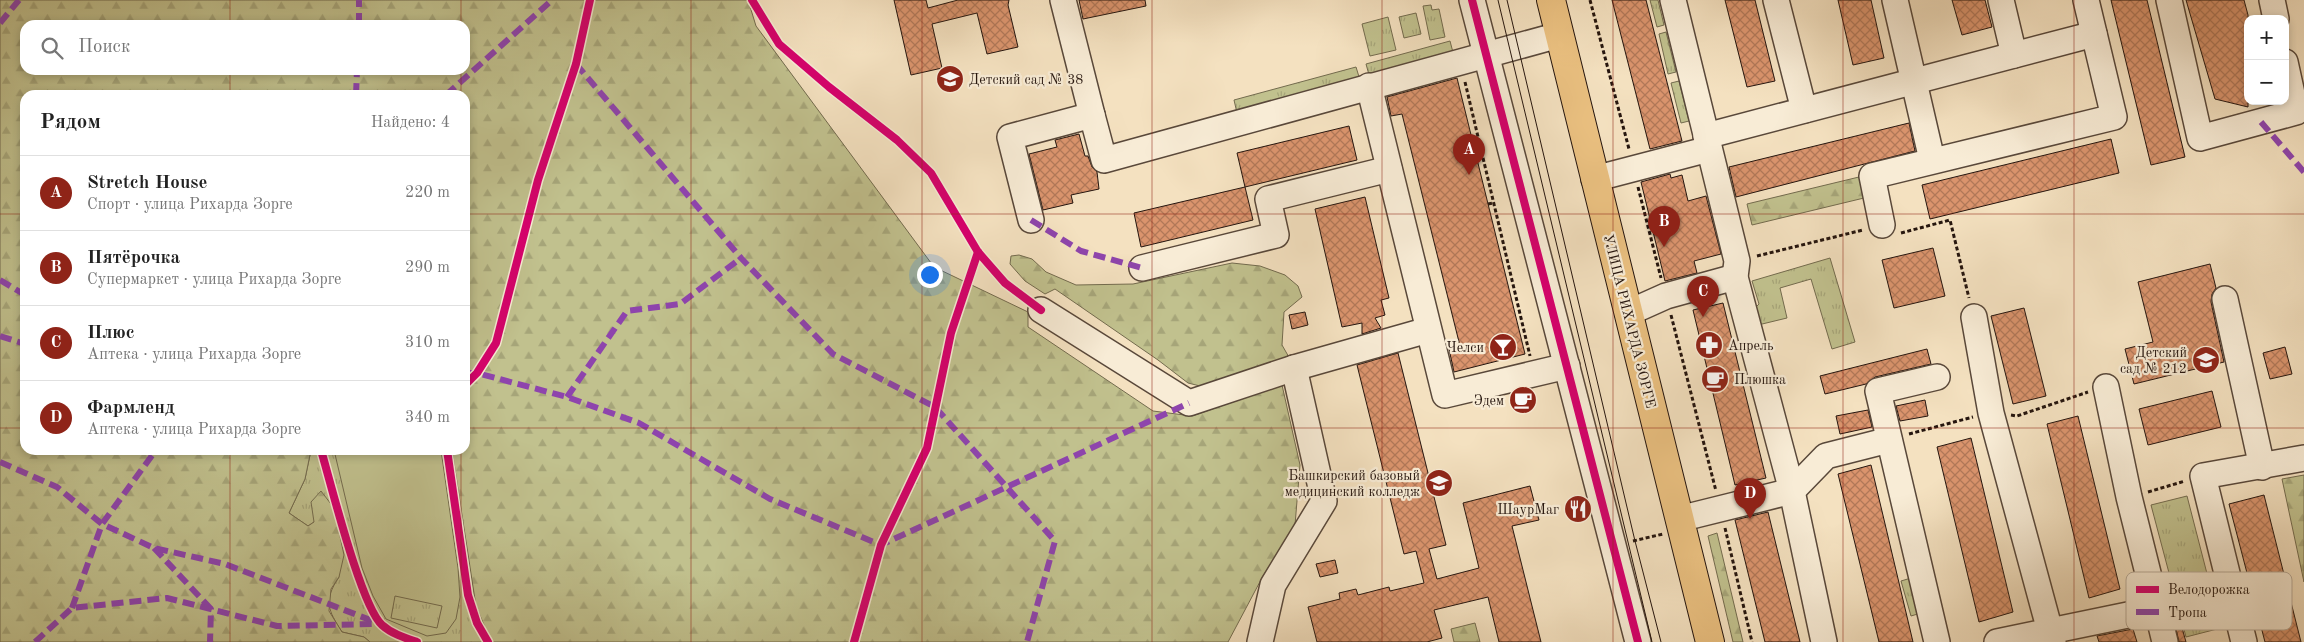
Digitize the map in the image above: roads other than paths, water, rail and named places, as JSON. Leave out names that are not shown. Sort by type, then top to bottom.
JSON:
[{"type":"main road","name":"УЛИЦА РИХАРДА ЗОРГЕ","points":[[1551,0],[1710,642]]},
{"type":"street","points":[[1063,0],[1104,160],[1559,35]]},
{"type":"street","points":[[1472,0],[1638,642]]},
{"type":"street","points":[[1673,0],[1736,269],[1792,491],[1824,642]]},
{"type":"street","points":[[1776,0],[1804,110]]},
{"type":"street","points":[[1894,0],[1932,160]]},
{"type":"street","points":[[2000,0],[2014,55]]},
{"type":"street","points":[[1882,225],[1872,176],[2114,117],[2086,0]]},
{"type":"street","points":[[2169,0],[2200,138],[2300,111],[2289,75]]},
{"type":"street","points":[[2272,0],[2275,15]]},
{"type":"street","points":[[1594,179],[1634,168],[1804,110],[2094,34]]},
{"type":"street","points":[[1369,86],[1444,395],[1567,366]]},
{"type":"street","points":[[1031,220],[1010,137],[1092,115]]},
{"type":"street","points":[[1142,268],[1276,235],[1268,199],[1390,169]]},
{"type":"street","points":[[1628,313],[1736,269]]},
{"type":"street","points":[[2225,298],[2262,467]]},
{"type":"street","points":[[1042,310],[1189,403],[1294,368],[1428,330]]},
{"type":"street","points":[[1974,317],[1990,413],[2052,636]]},
{"type":"street","points":[[1260,642],[1273,585],[1324,501],[1294,368]]},
{"type":"street","points":[[1936,377],[1878,390],[1937,642]]},
{"type":"street","points":[[2106,387],[2129,498],[2148,572]]},
{"type":"street","points":[[1679,519],[1792,491],[1826,456],[1889,440]]},
{"type":"street","points":[[2227,572],[2203,476],[2304,458]]},
{"type":"street","points":[[1997,642],[2052,636],[2126,617]]},
{"type":"tram line","points":[[1498,0],[1652,642]]},
{"type":"tram line","points":[[1507,0],[1635,541],[1661,642]]},
{"type":"place","name":"Детский сад № 38","points":[[950,79]]},
{"type":"place","name":"Stretch House","points":[[1469,175]]},
{"type":"place","name":"Пятёрочка","points":[[1664,247]]},
{"type":"place","name":"Плюс","points":[[1703,317]]},
{"type":"place","name":"Апрель","points":[[1709,345]]},
{"type":"place","name":"Челси","points":[[1503,347]]},
{"type":"place","name":"Детский сад № 212","points":[[2206,360]]},
{"type":"place","name":"Плюшка","points":[[1715,379]]},
{"type":"place","name":"Эдем","points":[[1523,400]]},
{"type":"place","name":"Башкирский базовый медицинский колледж","points":[[1439,483]]},
{"type":"place","name":"ШаурМаг","points":[[1578,509]]},
{"type":"place","name":"Фармленд","points":[[1750,519]]}]
